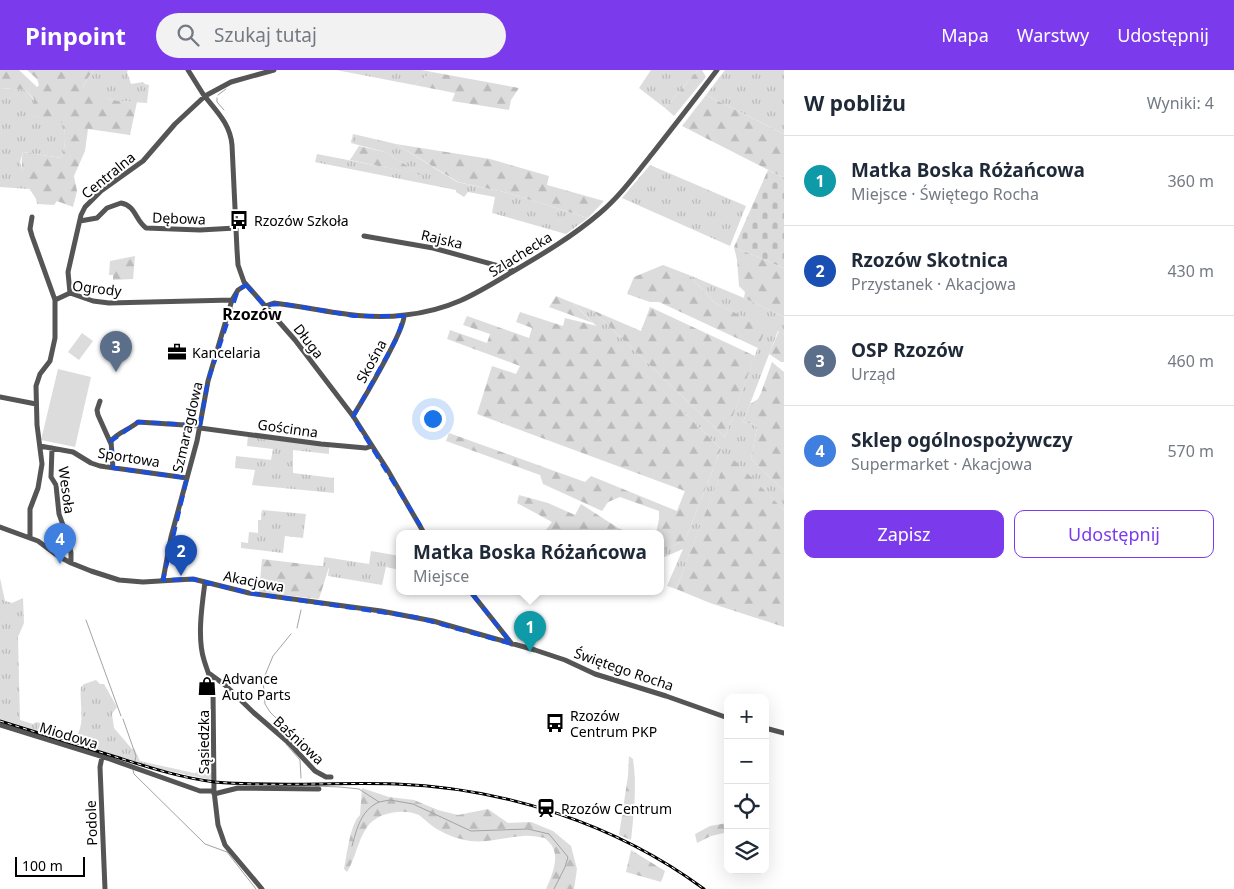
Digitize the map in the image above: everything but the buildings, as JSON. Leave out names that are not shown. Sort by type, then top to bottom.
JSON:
[{"type":"street","name":"Długa","points":[[188,70],[205,96],[223,118],[231,138],[238,265],[246,285],[292,337],[353,416],[422,530]]},
{"type":"street","name":"Centralna","points":[[70,293],[68,272],[85,207],[101,192],[143,162],[175,124],[205,96],[231,82],[274,70]]},
{"type":"street","name":"Szlachecka","points":[[265,306],[274,302],[354,316],[404,316],[439,309],[459,302],[577,232],[612,202],[718,70]]},
{"type":"street","name":"Dębowa","points":[[80,221],[97,218],[107,208],[121,203],[133,209],[140,223],[146,228],[200,230],[236,228]]},
{"type":"street","points":[[32,216],[30,229],[55,300]]},
{"type":"street","name":"Rajska","points":[[364,236],[443,250],[510,269],[512,272]]},
{"type":"street","name":"Szmaragdowa","points":[[163,580],[171,537],[200,427],[208,381],[232,300],[238,290],[246,285]]},
{"type":"street","name":"Ogrody","points":[[30,538],[30,509],[41,474],[36,404],[37,379],[50,361],[54,338],[55,300],[70,293],[93,302],[109,304],[232,300]]},
{"type":"street","name":"Skośna","points":[[353,416],[397,338],[404,322],[404,316]]},
{"type":"street","points":[[0,397],[36,404]]},
{"type":"street","points":[[100,401],[97,410],[111,444],[113,468]]},
{"type":"street","name":"Gościnna","points":[[111,444],[115,436],[130,429],[138,422],[200,427],[321,444],[366,448],[372,446]]},
{"type":"street","name":"Sportowa","points":[[40,446],[73,452],[91,463],[113,468],[157,472],[187,478]]},
{"type":"street","name":"Wesoła","points":[[52,448],[51,477],[56,485],[58,514],[68,539],[71,563]]},
{"type":"street","name":"Akacjowa","points":[[0,527],[44,544],[58,556],[71,563],[96,573],[127,581],[193,580],[249,593],[422,618],[512,644]]},
{"type":"street","name":"Sąsiedzka","points":[[205,582],[201,638],[204,660],[210,674],[214,701],[214,793],[218,825],[225,845],[262,889]]},
{"type":"street","points":[[473,595],[512,644]]},
{"type":"street","name":"Świętego Rocha","points":[[512,644],[542,652],[595,674],[724,717]]},
{"type":"street","name":"Baśniowa","points":[[210,674],[225,684],[254,713],[289,743],[315,771],[330,777]]},
{"type":"street","name":"Miodowa","points":[[0,725],[134,767],[200,791],[214,793]]},
{"type":"street","points":[[769,729],[784,733]]},
{"type":"street","name":"Podole","points":[[102,757],[100,767],[105,889]]},
{"type":"street","points":[[214,793],[238,788],[319,789]]},
{"type":"highlighted area","points":[[246,285],[264,305],[284,304],[354,316],[404,316],[397,338],[353,417],[430,541],[512,644],[415,617],[249,593],[193,579],[163,580],[187,478],[113,468],[111,441],[138,422],[200,425],[208,381],[238,290]]},
{"type":"green space","points":[[0,70],[19,70],[37,87],[39,85],[37,79],[27,70],[93,70],[83,86],[109,99],[137,102],[130,135],[88,129],[85,151],[74,176],[77,191],[73,207],[57,201],[54,205],[37,204],[24,177],[22,166],[23,152],[61,158],[65,140],[63,123],[31,116],[34,99],[26,90],[0,88]]},
{"type":"green space","points":[[93,70],[128,70],[131,84],[143,82],[149,85],[147,103],[98,97],[83,86]]},
{"type":"green space","points":[[336,70],[422,70],[432,72],[414,85]]},
{"type":"green space","points":[[651,70],[698,70],[665,108],[639,88]]},
{"type":"green space","points":[[698,70],[702,70],[706,77],[674,116],[665,108]]},
{"type":"green space","points":[[725,70],[784,70],[784,134],[706,95]]},
{"type":"green space","points":[[432,72],[519,88],[511,100],[509,110],[452,101],[455,93],[414,85]]},
{"type":"green space","points":[[0,88],[26,90],[34,100],[32,116],[63,122],[65,140],[61,158],[23,152],[20,162],[29,189],[0,187]]},
{"type":"green space","points":[[706,95],[784,134],[784,178],[682,126]]},
{"type":"green space","points":[[353,134],[396,144],[457,182],[508,193],[588,218],[566,234],[492,213],[495,197],[468,192],[464,197],[456,192],[456,190],[315,162],[317,154],[420,174],[385,152],[351,143]]},
{"type":"green space","points":[[396,144],[490,159],[549,176],[547,185],[604,201],[588,218],[508,193],[458,182]]},
{"type":"green space","points":[[359,146],[385,152],[422,175],[350,160]]},
{"type":"green space","points":[[650,165],[746,206],[730,246],[622,198]]},
{"type":"green space","points":[[768,170],[784,178],[784,268],[734,247]]},
{"type":"green space","points":[[734,247],[784,268],[784,317],[744,298],[745,292],[739,286]]},
{"type":"green space","points":[[135,256],[133,279],[113,280],[113,275],[109,275],[110,261]]},
{"type":"green space","points":[[663,265],[689,275],[715,303],[766,328],[758,348],[659,302],[650,302],[627,294],[634,277]]},
{"type":"green space","points":[[689,275],[784,317],[784,334],[778,331],[743,422],[757,427],[751,459],[784,491],[784,510],[728,455],[676,589],[667,586],[683,549],[664,557],[664,550],[685,540],[721,449],[573,303],[592,310],[725,437],[765,328],[715,303]]},
{"type":"green space","points":[[556,296],[573,303],[593,323],[549,307]]},
{"type":"green space","points":[[650,307],[755,356],[725,437],[592,310],[641,331]]},
{"type":"green space","points":[[520,312],[563,326],[565,318],[597,326],[721,449],[685,540],[664,550],[664,530],[657,530],[659,511],[620,497],[608,502],[602,511],[543,484],[540,475],[446,441],[449,433],[585,482],[591,476],[677,511],[685,491],[477,414],[492,366],[516,374],[520,366],[447,339],[450,330],[487,343],[490,334],[463,325],[467,316],[529,338],[532,328],[516,322]]},
{"type":"green space","points":[[779,331],[784,334],[784,362],[769,354]]},
{"type":"green space","points":[[82,333],[93,341],[79,360],[68,352]]},
{"type":"green space","points":[[772,362],[784,372],[784,491],[751,459],[757,427],[743,422],[750,404],[758,399],[761,393]]},
{"type":"green space","points":[[58,369],[91,377],[75,447],[41,440]]},
{"type":"green space","points":[[248,435],[329,446],[329,454],[293,450],[293,473],[334,478],[334,493],[252,485],[255,470],[235,468],[236,456],[271,460],[273,449],[247,446]]},
{"type":"green space","points":[[728,454],[784,510],[784,627],[710,603],[676,589]]},
{"type":"green space","points":[[519,495],[548,503],[575,515],[581,504],[623,530],[546,530],[552,522],[517,503]]},
{"type":"green space","points":[[262,510],[306,514],[303,538],[285,536],[283,553],[241,548],[241,542],[248,543],[249,532],[258,533],[258,520],[261,520]]},
{"type":"green space","points":[[371,551],[396,555],[396,569],[386,567],[382,585],[328,576],[329,568],[323,567],[324,557],[369,564]]},
{"type":"green space","points":[[262,559],[329,567],[319,599],[259,592]]},
{"type":"green space","points":[[0,578],[5,601],[12,603],[23,598],[24,623],[18,637],[20,720],[33,724],[36,722],[41,723],[45,729],[76,737],[81,725],[81,687],[96,680],[100,684],[104,684],[117,707],[112,714],[114,728],[132,749],[134,748],[140,761],[194,773],[197,771],[213,772],[212,780],[155,768],[0,719]]},
{"type":"green space","points":[[629,756],[633,759],[635,780],[631,840],[619,835],[628,776]]},
{"type":"green space","points":[[362,788],[389,797],[414,800],[438,810],[458,815],[488,809],[508,823],[531,822],[553,831],[571,846],[577,869],[574,889],[546,889],[554,869],[555,853],[545,838],[526,836],[470,841],[439,831],[419,815],[406,812],[384,815],[371,822],[364,833],[347,872],[344,869],[351,832],[360,815]]},
{"type":"green space","points":[[724,824],[724,833],[711,836],[697,843],[695,834],[710,826]]},
{"type":"green space","points":[[631,850],[665,871],[661,882],[626,872]]},
{"type":"waterway","points":[[218,95],[226,89]]},
{"type":"waterway","points":[[217,98],[217,102],[224,110]]},
{"type":"waterway","points":[[297,628],[301,610]]},
{"type":"waterway","points":[[86,620],[121,716]]},
{"type":"waterway","points":[[284,726],[265,704],[263,680],[273,656],[291,634]]},
{"type":"waterway","points":[[123,719],[136,756],[135,761]]},
{"type":"waterway","points":[[288,730],[289,739]]},
{"type":"waterway","points":[[286,744],[300,760],[301,778]]},
{"type":"waterway","points":[[133,770],[134,774],[205,844],[227,852],[256,889]]},
{"type":"waterway","points":[[315,786],[359,789],[379,802],[390,800],[413,804],[471,831],[528,829],[549,834],[568,857],[554,889]]},
{"type":"waterway","points":[[352,846],[358,826],[364,815],[373,805],[379,802]]},
{"type":"railway","points":[[0,721],[152,768],[202,780],[260,784],[396,784],[478,793],[518,802],[597,828],[670,866],[704,889]]},
{"type":"place","name":"Rzozów Szkoła","points":[[239,220]]},
{"type":"place","name":"Kancelaria","points":[[177,352]]},
{"type":"place","name":"OSP Rzozów","points":[[116,372]]},
{"type":"place","name":"Sklep ogólnospożywczy","points":[[60,564]]},
{"type":"place","name":"Rzozów Skotnica","points":[[181,576]]},
{"type":"place","name":"Matka Boska Różańcowa","points":[[530,652]]},
{"type":"place","name":"Advance Auto Parts","points":[[207,686]]},
{"type":"place","name":"Rzozów Centrum PKP","points":[[555,723]]},
{"type":"place","name":"Rzozów Centrum","points":[[546,808]]},
{"type":"district","name":"Rzozów","points":[[252,314]]}]
